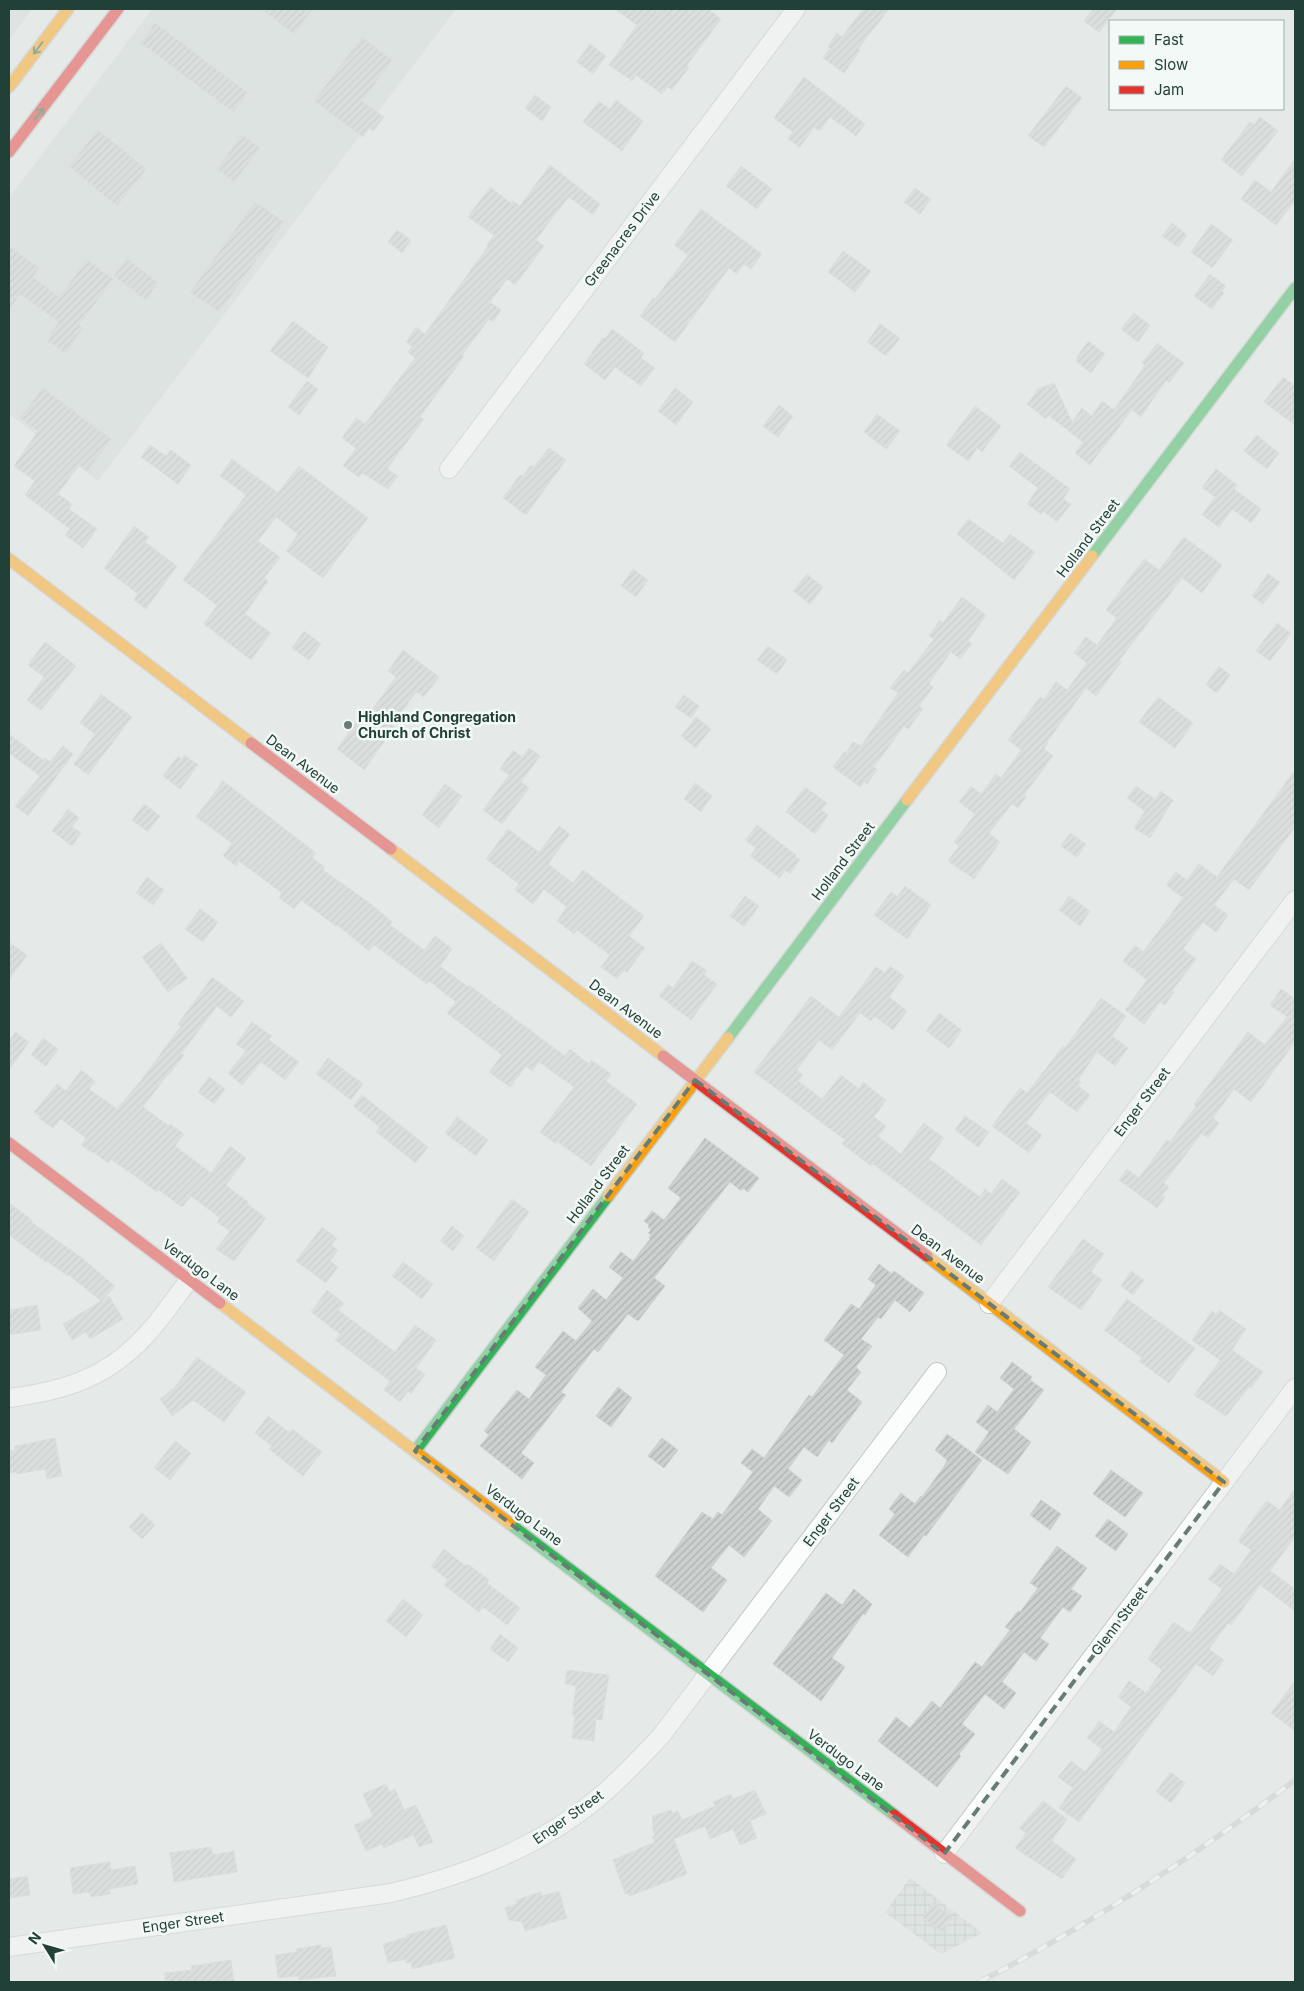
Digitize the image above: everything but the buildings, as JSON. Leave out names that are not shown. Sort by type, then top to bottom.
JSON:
[{"type":"street","points":[[9,87],[68,9]]},
{"type":"street","points":[[9,152],[118,9]]},
{"type":"street","name":"Greenacres Drive","points":[[449,469],[796,9]]},
{"type":"street","name":"Holland Street","points":[[414,1451],[1295,288]]},
{"type":"street","name":"Dean Avenue","points":[[9,559],[1224,1482]]},
{"type":"street","name":"Enger Street","points":[[989,1304],[1295,900]]},
{"type":"street","name":"Verdugo Lane","points":[[9,1143],[1020,1911]]},
{"type":"street","points":[[9,1398],[45,1393],[73,1385],[122,1358],[146,1335],[189,1280]]},
{"type":"street","name":"Enger Street","points":[[9,1947],[391,1893],[439,1882],[477,1868],[536,1840],[557,1827],[597,1799],[627,1772],[661,1736],[937,1372]]},
{"type":"street","name":"Glenn Street","points":[[944,1854],[1295,1388]]},
{"type":"highlighted area","points":[[695,1080],[1224,1482],[944,1854],[415,1451]]},
{"type":"shaded area","points":[[9,9],[32,9],[9,40]]},
{"type":"shaded area","points":[[152,9],[456,9],[98,481],[9,416],[9,198]]},
{"type":"shaded area","points":[[910,1878],[982,1933],[941,1954],[885,1912]]},
{"type":"railway","points":[[979,1982],[1061,1937],[1142,1888],[1258,1808],[1295,1780]]},
{"type":"traffic: fast","points":[[1092,556],[1295,288]]},
{"type":"traffic: fast","points":[[728,1038],[907,800]]},
{"type":"traffic: fast","points":[[415,1451],[608,1196]]},
{"type":"traffic: fast","points":[[510,1524],[894,1815]]},
{"type":"traffic: slow","points":[[9,87],[68,9]]},
{"type":"traffic: slow","points":[[907,800],[1092,556]]},
{"type":"traffic: slow","points":[[9,559],[251,743]]},
{"type":"traffic: slow","points":[[391,849],[663,1056]]},
{"type":"traffic: slow","points":[[608,1196],[728,1038]]},
{"type":"traffic: slow","points":[[927,1256],[1224,1482]]},
{"type":"traffic: slow","points":[[220,1303],[510,1524]]},
{"type":"traffic: jam","points":[[9,152],[118,9]]},
{"type":"traffic: jam","points":[[251,743],[391,849]]},
{"type":"traffic: jam","points":[[663,1056],[927,1256]]},
{"type":"traffic: jam","points":[[9,1143],[220,1303]]},
{"type":"traffic: jam","points":[[894,1815],[1020,1911]]},
{"type":"place","name":"Highland Congregation Church of Christ","points":[[348,725]]}]
